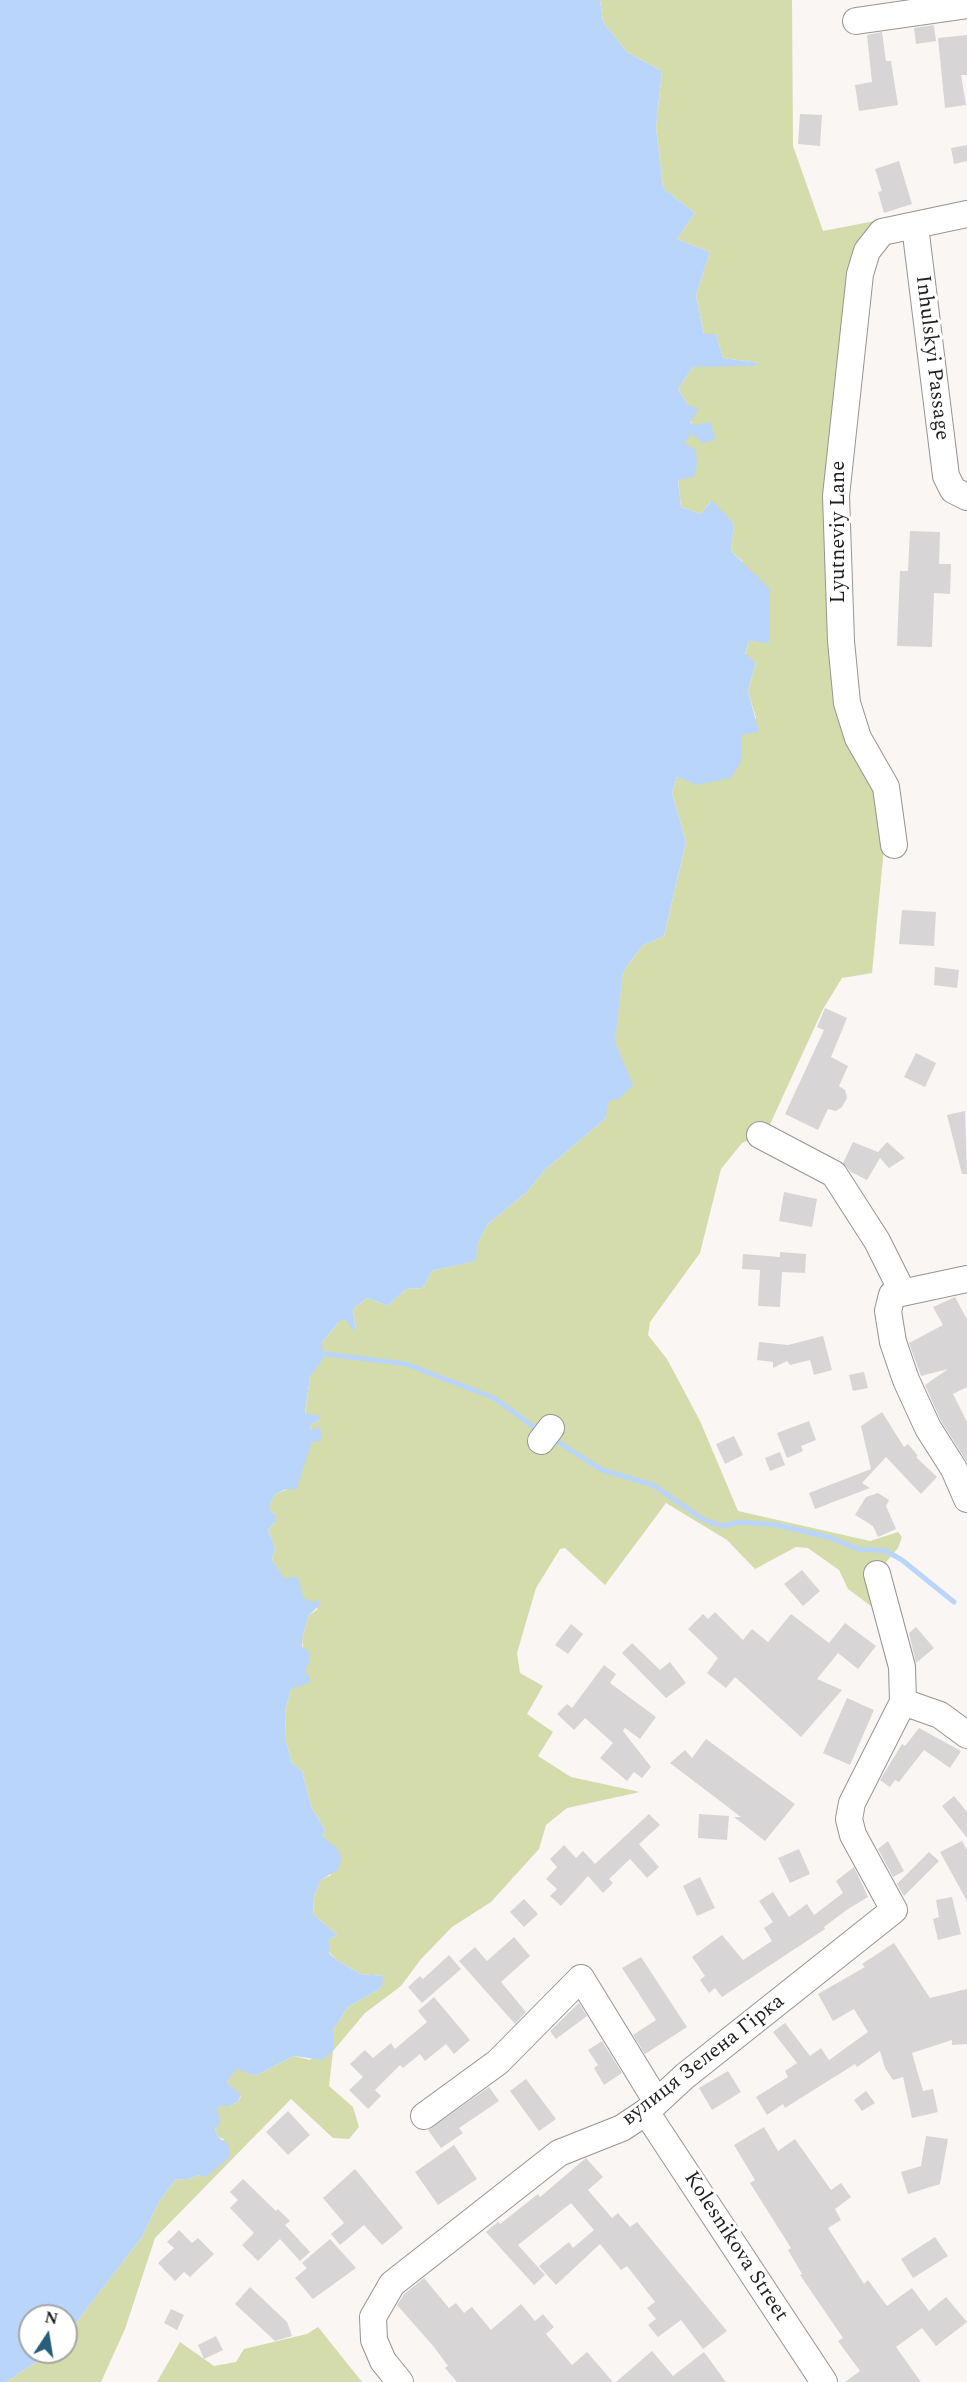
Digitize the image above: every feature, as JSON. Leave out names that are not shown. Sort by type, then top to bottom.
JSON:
[{"type":"street","points":[[856,21],[967,5]]},
{"type":"street","name":"Lyutneviy Lane","points":[[894,845],[886,787],[858,738],[847,703],[841,641],[836,496],[860,273],[867,251],[882,232],[967,214]]},
{"type":"street","name":"Inhulskyi Passage","points":[[915,225],[946,476],[960,494]]},
{"type":"street","points":[[760,1135],[834,1174],[878,1241],[902,1291]]},
{"type":"street","points":[[967,1279],[902,1291],[892,1295],[888,1311],[893,1342],[906,1380],[928,1428],[954,1469],[967,1499]]},
{"type":"street","points":[[877,1575],[902,1667],[903,1702],[940,1715],[967,1735]]},
{"type":"street","name":"вулиця Зелена Гірка","points":[[400,2382],[383,2361],[374,2340],[374,2317],[392,2284],[559,2153],[622,2128],[652,2107],[685,2076],[894,1910],[853,1834],[849,1819],[852,1803],[903,1702]]},
{"type":"street","name":"Kolesnikova Street","points":[[424,2116],[498,2062],[581,1978],[652,2107],[824,2382]]},
{"type":"green space","points":[[600,0],[792,0],[793,146],[823,231],[880,220],[872,253],[843,469],[850,696],[890,785],[872,973],[842,978],[823,1009],[766,1133],[742,1143],[721,1169],[700,1253],[650,1322],[648,1335],[667,1359],[700,1421],[738,1511],[870,1541],[898,1532],[902,1537],[898,1548],[882,1567],[883,1615],[848,1589],[839,1570],[808,1548],[796,1547],[755,1569],[727,1540],[666,1503],[605,1585],[565,1548],[560,1549],[536,1588],[517,1653],[520,1673],[543,1686],[527,1714],[553,1732],[538,1756],[571,1777],[640,1792],[567,1808],[546,1825],[539,1849],[491,1902],[452,1927],[421,1959],[401,1986],[365,2013],[333,2051],[329,2086],[353,2107],[359,2127],[349,2139],[333,2138],[291,2099],[155,2238],[125,2329],[101,2382],[6,2382],[33,2364],[78,2364],[78,2320],[142,2237],[159,2202],[176,2179],[186,2180],[200,2175],[224,2139],[218,2137],[215,2128],[217,2109],[238,2102],[241,2096],[227,2082],[237,2068],[255,2076],[294,2056],[310,2060],[332,2043],[334,2029],[348,2007],[381,1988],[383,1976],[361,1974],[338,1961],[329,1952],[329,1940],[337,1935],[313,1914],[314,1897],[321,1880],[331,1875],[327,1843],[323,1837],[325,1830],[311,1806],[302,1771],[292,1763],[286,1742],[285,1712],[291,1689],[298,1685],[305,1671],[302,1638],[309,1615],[318,1609],[302,1597],[290,1579],[283,1578],[272,1560],[275,1548],[268,1530],[275,1522],[275,1514],[270,1510],[270,1504],[275,1495],[287,1489],[312,1442],[315,1430],[310,1431],[311,1425],[320,1419],[305,1414],[310,1377],[322,1359],[322,1343],[339,1322],[345,1318],[356,1330],[353,1309],[367,1298],[388,1306],[406,1289],[423,1288],[432,1271],[475,1261],[477,1245],[488,1224],[527,1192],[545,1170],[605,1119],[623,972],[642,946],[664,936],[686,842],[672,793],[677,777],[697,784],[742,760],[742,735],[756,718],[748,691],[756,662],[745,655],[749,641],[769,642],[742,561],[731,551],[734,524],[711,501],[701,514],[681,507],[678,479],[683,443],[694,425],[690,421],[688,405],[678,389],[693,367],[759,363],[723,358],[716,334],[704,334],[696,295],[710,252],[677,239],[695,213],[663,188],[656,127],[662,71],[627,52],[603,22]]},
{"type":"green space","points":[[318,2327],[362,2382],[157,2382],[180,2342],[214,2366],[236,2362],[244,2349],[307,2334]]},
{"type":"water","points":[[0,0],[600,0],[603,22],[627,52],[662,71],[656,127],[663,188],[695,213],[677,239],[710,252],[696,295],[704,334],[716,334],[723,358],[760,363],[753,366],[693,367],[678,389],[688,405],[699,409],[690,422],[695,425],[710,422],[716,439],[704,443],[691,434],[684,443],[696,450],[697,465],[694,477],[678,480],[681,507],[701,514],[712,500],[734,524],[731,551],[770,589],[769,643],[749,641],[745,654],[756,662],[748,691],[759,732],[742,735],[742,760],[731,778],[697,785],[677,777],[672,793],[686,842],[664,936],[642,946],[623,972],[615,1042],[633,1085],[619,1099],[609,1101],[605,1119],[545,1170],[527,1192],[488,1224],[477,1245],[476,1261],[432,1271],[423,1288],[406,1289],[388,1306],[367,1298],[353,1309],[356,1330],[354,1331],[345,1319],[339,1322],[322,1343],[323,1359],[310,1377],[305,1413],[320,1416],[320,1419],[311,1425],[310,1430],[320,1427],[322,1441],[312,1442],[296,1490],[286,1489],[275,1495],[270,1504],[270,1510],[275,1514],[275,1522],[268,1530],[275,1548],[272,1560],[284,1578],[298,1577],[303,1597],[310,1601],[319,1601],[320,1605],[309,1615],[302,1638],[302,1647],[308,1650],[310,1661],[305,1671],[310,1676],[310,1683],[291,1689],[285,1712],[286,1742],[292,1763],[302,1771],[311,1806],[325,1830],[323,1837],[339,1850],[341,1858],[339,1869],[321,1880],[314,1897],[313,1914],[337,1935],[329,1940],[329,1953],[361,1974],[384,1976],[381,1988],[348,2007],[334,2029],[333,2051],[322,2060],[294,2056],[255,2076],[237,2069],[227,2082],[241,2095],[238,2102],[230,2106],[221,2106],[217,2110],[220,2124],[215,2128],[218,2137],[228,2144],[230,2157],[206,2177],[200,2175],[186,2180],[176,2179],[159,2202],[142,2237],[78,2320],[78,2304],[18,2304],[18,2364],[33,2364],[6,2382],[0,2382]]},
{"type":"building","points":[[934,25],[936,41],[916,44],[914,28]]},
{"type":"building","points":[[882,32],[886,61],[891,61],[898,105],[859,111],[855,85],[872,82],[867,35]]},
{"type":"building","points":[[967,35],[967,75],[961,75],[966,105],[945,108],[938,38]]},
{"type":"building","points":[[800,114],[822,115],[820,146],[798,144]]},
{"type":"building","points":[[967,145],[967,161],[954,164],[951,148]]},
{"type":"building","points":[[899,161],[912,204],[884,213],[878,192],[882,191],[875,169]]},
{"type":"building","points":[[910,531],[940,532],[939,564],[951,564],[950,594],[934,593],[932,647],[897,646],[900,571],[908,571]]},
{"type":"building","points":[[902,910],[936,912],[934,946],[899,944]]},
{"type":"building","points":[[935,967],[959,970],[957,988],[934,985]]},
{"type":"building","points":[[825,1008],[847,1018],[831,1057],[848,1066],[839,1086],[845,1090],[847,1098],[842,1107],[836,1111],[828,1109],[818,1130],[785,1114],[824,1030],[817,1027]]},
{"type":"building","points":[[916,1053],[936,1063],[925,1087],[904,1077]]},
{"type":"building","points":[[965,1111],[967,1174],[962,1174],[947,1115]]},
{"type":"building","points":[[853,1142],[878,1152],[887,1142],[905,1158],[889,1168],[880,1158],[867,1180],[851,1172],[843,1163]]},
{"type":"building","points":[[784,1192],[817,1199],[812,1227],[779,1221]]},
{"type":"building","points":[[780,1252],[806,1254],[805,1273],[782,1272],[780,1307],[758,1306],[760,1270],[742,1269],[743,1254],[780,1257]]},
{"type":"building","points":[[955,1297],[967,1319],[967,1387],[953,1394],[967,1422],[967,1462],[941,1421],[925,1385],[948,1369],[921,1376],[909,1343],[943,1325],[933,1307]]},
{"type":"building","points":[[823,1336],[832,1370],[814,1375],[810,1360],[790,1365],[787,1361],[773,1368],[773,1362],[757,1360],[759,1342],[788,1345]]},
{"type":"building","points":[[864,1372],[868,1388],[853,1391],[849,1375]]},
{"type":"building","points":[[882,1412],[904,1447],[908,1444],[918,1456],[916,1457],[937,1477],[921,1494],[886,1457],[862,1483],[870,1488],[815,1509],[809,1493],[871,1469],[861,1426]]},
{"type":"building","points":[[809,1421],[816,1440],[801,1446],[803,1451],[787,1458],[777,1433]]},
{"type":"building","points":[[734,1436],[743,1455],[725,1464],[716,1444]]},
{"type":"building","points":[[780,1452],[785,1465],[770,1471],[765,1458]]},
{"type":"building","points":[[878,1493],[889,1500],[886,1506],[896,1529],[878,1537],[873,1526],[855,1515],[866,1497]]},
{"type":"building","points":[[802,1570],[820,1591],[803,1606],[784,1584]]},
{"type":"building","points":[[715,1612],[743,1640],[752,1629],[768,1642],[791,1614],[829,1643],[845,1623],[876,1646],[858,1669],[838,1653],[817,1679],[842,1690],[801,1737],[735,1677],[726,1688],[707,1673],[718,1658],[688,1629],[703,1614],[708,1619]]},
{"type":"building","points":[[571,1624],[583,1634],[568,1654],[555,1645]]},
{"type":"building","points":[[916,1627],[934,1648],[916,1663],[909,1633]]},
{"type":"building","points":[[632,1643],[660,1670],[670,1662],[686,1683],[666,1698],[622,1653]]},
{"type":"building","points":[[604,1665],[616,1674],[610,1683],[656,1717],[640,1739],[625,1728],[623,1731],[651,1767],[642,1778],[634,1772],[627,1781],[600,1758],[613,1743],[585,1718],[574,1730],[557,1714],[567,1704],[572,1708]]},
{"type":"building","points":[[847,1698],[874,1710],[850,1765],[823,1753]]},
{"type":"building","points":[[919,1728],[961,1751],[950,1768],[924,1750],[899,1782],[895,1780],[890,1787],[880,1780],[902,1744],[905,1746]]},
{"type":"building","points":[[706,1739],[795,1804],[765,1841],[734,1817],[741,1817],[670,1763],[685,1750],[692,1758]]},
{"type":"building","points":[[954,1796],[967,1812],[967,1838],[942,1806]]},
{"type":"building","points":[[649,1814],[660,1825],[639,1844],[659,1867],[647,1878],[630,1859],[609,1879],[613,1883],[603,1893],[588,1876],[561,1906],[550,1896],[557,1889],[546,1879],[557,1867],[550,1859],[564,1845],[576,1858],[583,1851],[595,1864]]},
{"type":"building","points":[[699,1814],[729,1816],[727,1840],[698,1838]]},
{"type":"building","points":[[888,1841],[904,1871],[893,1877],[878,1849]]},
{"type":"building","points":[[962,1841],[967,1850],[967,1901],[940,1852]]},
{"type":"building","points":[[799,1849],[810,1874],[790,1883],[778,1858]]},
{"type":"building","points":[[929,1852],[939,1861],[904,1896],[897,1884]]},
{"type":"building","points":[[854,1867],[868,1897],[848,1909],[824,1927],[825,1929],[722,1997],[715,1988],[709,1993],[700,1980],[705,1976],[692,1957],[722,1935],[743,1960],[772,1941],[764,1928],[773,1922],[759,1901],[773,1892],[789,1917],[807,1904],[814,1915],[843,1893],[836,1881]]},
{"type":"building","points":[[700,1877],[715,1908],[697,1916],[683,1886]]},
{"type":"building","points":[[952,1897],[961,1934],[938,1940],[933,1919],[939,1917],[936,1900]]},
{"type":"building","points":[[524,1899],[538,1914],[524,1927],[510,1912]]},
{"type":"building","points":[[514,1937],[530,1956],[501,1982],[526,2012],[515,2024],[459,1961],[475,1947],[487,1961]]},
{"type":"building","points":[[894,1943],[930,1998],[967,1989],[967,2044],[952,2045],[952,2040],[912,2053],[923,2091],[933,2089],[938,2112],[912,2118],[903,2077],[893,2080],[885,2068],[880,2051],[857,2067],[855,2064],[785,2108],[783,2104],[767,2115],[756,2097],[788,2077],[785,2071],[797,2063],[773,2032],[785,2023],[810,2056],[821,2048],[829,2060],[868,2032],[854,2009],[833,2021],[818,1994],[865,1967],[862,1964]]},
{"type":"building","points":[[449,1955],[461,1969],[422,2003],[408,1987],[420,1976],[423,1979]]},
{"type":"building","points":[[641,1957],[687,2027],[645,2054],[633,2035],[656,2020],[622,1968]]},
{"type":"building","points":[[434,1997],[470,2040],[454,2054],[446,2044],[425,2061],[420,2054],[403,2068],[400,2065],[375,2090],[381,2096],[368,2109],[349,2090],[363,2077],[350,2064],[365,2050],[373,2058],[391,2043],[395,2049],[427,2022],[418,2011]]},
{"type":"building","points":[[579,2003],[587,2016],[556,2039],[550,2031]]},
{"type":"building","points":[[602,2041],[622,2073],[604,2085],[594,2068],[598,2065],[588,2050]]},
{"type":"building","points":[[728,2071],[741,2092],[712,2110],[699,2088]]},
{"type":"building","points":[[526,2079],[556,2119],[539,2131],[510,2091]]},
{"type":"building","points":[[489,2087],[499,2101],[459,2128],[463,2133],[441,2148],[428,2130]]},
{"type":"building","points":[[866,2091],[875,2103],[862,2111],[854,2100]]},
{"type":"building","points":[[288,2111],[310,2135],[288,2155],[266,2132]]},
{"type":"building","points":[[764,2127],[778,2151],[795,2139],[831,2190],[841,2183],[851,2197],[835,2209],[841,2220],[828,2228],[864,2284],[868,2280],[887,2306],[912,2288],[929,2311],[946,2297],[967,2322],[936,2346],[922,2328],[896,2347],[921,2382],[845,2382],[860,2371],[838,2341],[843,2338],[800,2275],[802,2274],[788,2250],[791,2248],[750,2183],[755,2180],[734,2145]]},
{"type":"building","points":[[926,2136],[948,2139],[940,2184],[908,2194],[901,2172],[921,2166]]},
{"type":"building","points":[[454,2145],[477,2179],[438,2205],[415,2172]]},
{"type":"building","points":[[586,2158],[603,2177],[588,2190],[612,2218],[618,2213],[630,2227],[637,2222],[727,2331],[703,2349],[681,2320],[658,2337],[648,2325],[656,2319],[647,2308],[655,2302],[627,2266],[621,2270],[600,2244],[556,2285],[539,2266],[569,2242],[573,2248],[594,2230],[571,2203],[518,2245],[545,2275],[534,2285],[486,2232],[498,2222],[500,2224],[538,2194],[540,2197]]},
{"type":"building","points":[[355,2169],[403,2228],[382,2245],[364,2225],[340,2245],[331,2234],[344,2223],[323,2198]]},
{"type":"building","points":[[243,2179],[276,2211],[278,2209],[290,2221],[285,2225],[310,2252],[300,2261],[280,2239],[258,2261],[242,2245],[254,2233],[230,2208],[238,2200],[230,2192]]},
{"type":"building","points":[[179,2230],[192,2243],[198,2238],[214,2254],[190,2277],[184,2272],[175,2281],[158,2263],[174,2248],[167,2242]]},
{"type":"building","points":[[935,2237],[948,2256],[913,2278],[901,2259]]},
{"type":"building","points":[[330,2239],[356,2268],[313,2299],[295,2278],[307,2268],[302,2263]]},
{"type":"building","points":[[424,2278],[449,2308],[456,2303],[464,2313],[472,2307],[491,2330],[521,2304],[535,2321],[543,2314],[554,2327],[546,2334],[572,2365],[587,2352],[613,2382],[457,2382],[445,2368],[448,2366],[434,2347],[397,2305],[404,2294]]},
{"type":"building","points":[[250,2287],[287,2322],[292,2336],[275,2341],[235,2304]]},
{"type":"building","points":[[171,2309],[184,2315],[177,2330],[164,2323]]},
{"type":"building","points":[[216,2336],[223,2350],[204,2359],[198,2345]]},
{"type":"building","points":[[652,2351],[673,2376],[704,2352],[726,2382],[616,2382]]},
{"type":"waterway","points":[[317,1353],[406,1364],[494,1398],[541,1432]]},
{"type":"waterway","points":[[552,1438],[602,1470],[653,1485],[704,1520],[722,1526],[740,1522],[777,1525],[828,1537],[858,1549],[886,1551],[902,1560],[954,1602]]}]
